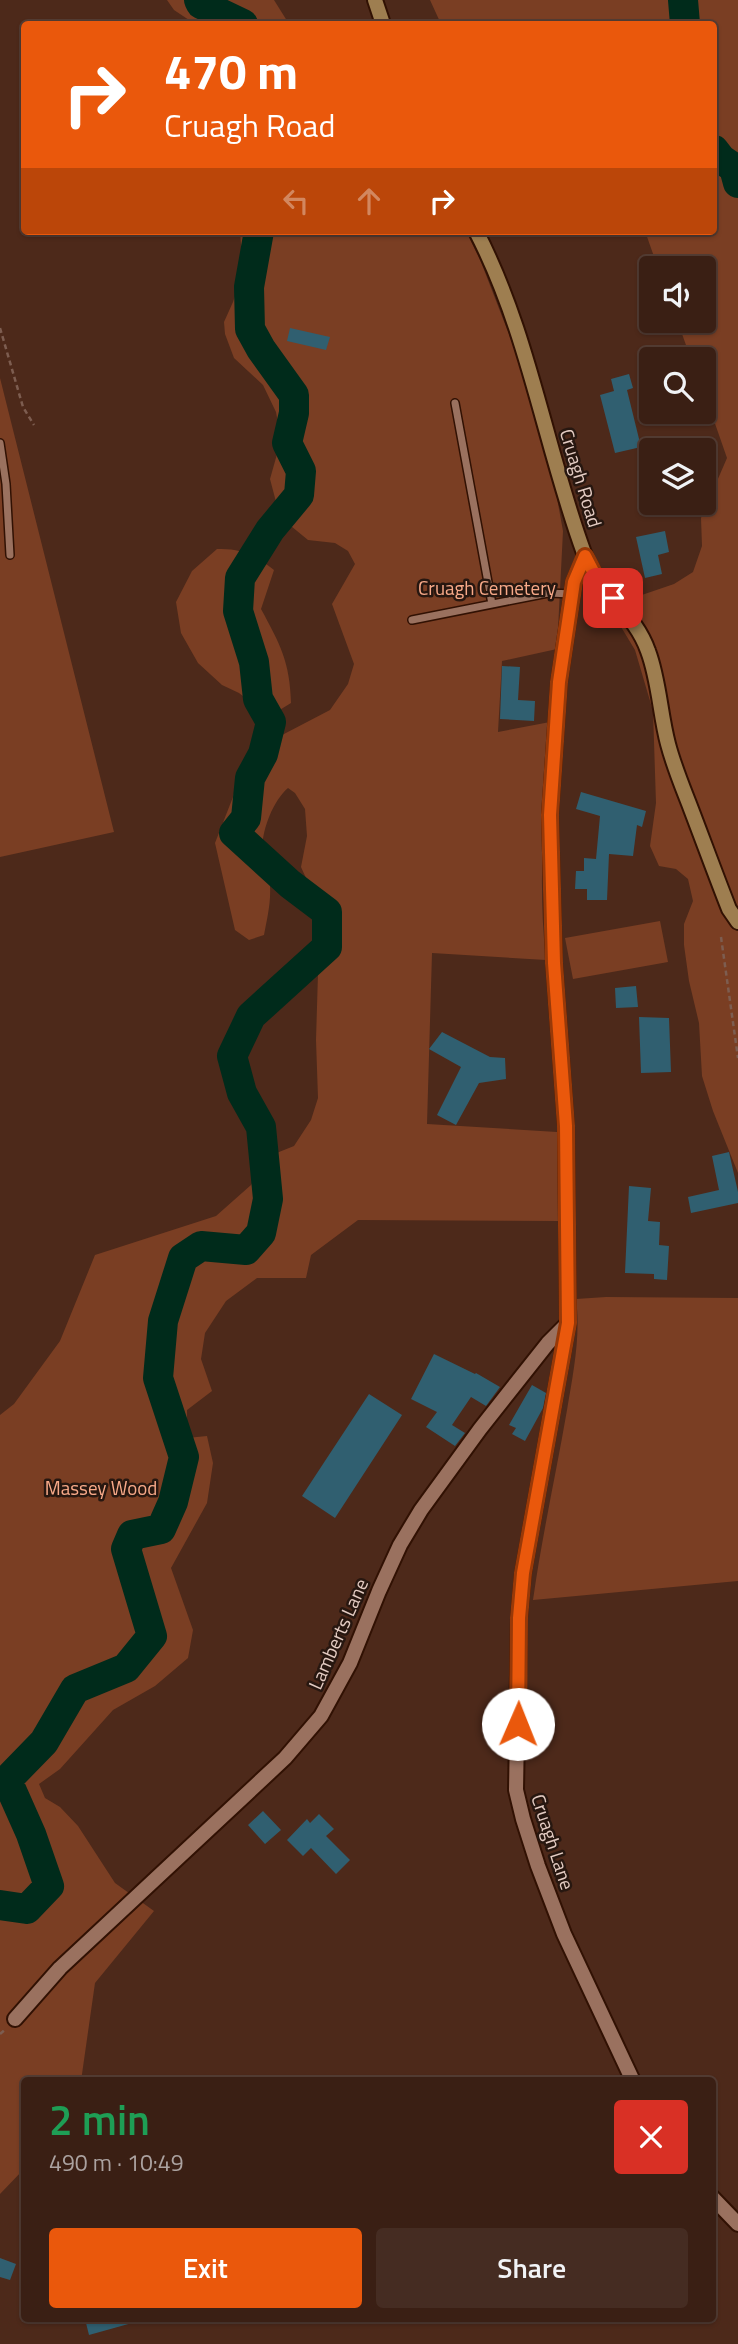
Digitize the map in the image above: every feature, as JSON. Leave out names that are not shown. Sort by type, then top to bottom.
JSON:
[{"type":"main road","points":[[375,0],[382,21]]},
{"type":"main road","name":"Cruagh Road","points":[[478,235],[520,338],[585,556],[597,579],[640,632],[649,652],[668,745],[729,909],[738,922]]},
{"type":"street","name":"Cruagh Lane","points":[[585,556],[574,582],[559,682],[550,815],[554,963],[566,1126],[568,1323],[523,1573],[519,1618],[516,1790],[538,1866],[564,1934],[631,2077]]},
{"type":"street","name":"Lamberts Lane","points":[[15,2019],[60,1968],[285,1758],[321,1716],[350,1664],[400,1545],[421,1510],[517,1382],[568,1323]]},
{"type":"street","points":[[716,2201],[738,2224]]},
{"type":"lane","points":[[454,403],[492,604]]},
{"type":"lane","points":[[0,443],[6,484],[10,555]]},
{"type":"lane","points":[[412,620],[548,593],[573,594]]},
{"type":"path","points":[[0,328],[23,407],[34,425]]},
{"type":"path","points":[[721,937],[738,1058]]},
{"type":"green space","points":[[167,0],[274,0],[287,21],[190,21],[174,10]]},
{"type":"green space","points":[[430,0],[738,0],[738,1173],[702,1076],[699,1023],[684,945],[684,924],[693,901],[688,879],[676,869],[659,866],[650,846],[656,803],[653,711],[635,650],[615,617],[633,598],[674,584],[693,572],[702,546],[701,518],[702,515],[716,515],[716,483],[727,458],[715,424],[716,347],[687,347],[682,333],[716,333],[716,256],[654,256],[646,235],[717,235],[717,21],[440,21]]},
{"type":"green space","points":[[240,235],[468,235],[515,350],[555,487],[563,531],[557,649],[502,661],[498,732],[550,722],[542,871],[546,960],[432,953],[427,1124],[557,1132],[561,1221],[358,1220],[311,1255],[306,1278],[257,1278],[226,1301],[205,1333],[201,1359],[212,1391],[187,1410],[187,1438],[207,1436],[213,1463],[207,1503],[171,1568],[193,1630],[188,1658],[155,1686],[113,1710],[60,1769],[39,1784],[45,1798],[60,1807],[78,1826],[115,1883],[154,1911],[95,1983],[82,2077],[21,2077],[21,2172],[0,2194],[0,1415],[14,1404],[60,1341],[95,1255],[216,1216],[251,1185],[262,1163],[294,1146],[311,1120],[318,1098],[316,1040],[319,940],[316,900],[301,867],[307,836],[305,809],[295,793],[288,788],[273,807],[264,832],[263,858],[270,892],[264,935],[249,940],[235,930],[215,843],[241,768],[261,746],[330,710],[348,684],[354,664],[332,604],[355,564],[348,551],[335,543],[308,540],[280,517],[270,479],[281,440],[276,412],[263,385],[234,358],[225,334],[224,322],[243,272]]},
{"type":"green space","points":[[0,378],[114,832],[0,857]]},
{"type":"green space","points":[[217,549],[247,554],[274,570],[261,609],[279,643],[289,676],[291,703],[278,711],[260,709],[239,693],[222,685],[198,663],[181,633],[176,602],[192,571]]},
{"type":"green space","points":[[660,921],[668,962],[573,979],[565,938]]},
{"type":"green space","points":[[738,1298],[738,1581],[533,1600],[574,1369],[578,1327],[576,1299]]},
{"type":"building","points":[[290,328],[330,337],[326,350],[287,341]]},
{"type":"building","points":[[629,374],[633,388],[627,390],[639,439],[639,447],[615,453],[600,395],[614,391],[611,379]]},
{"type":"building","points":[[665,531],[669,552],[658,555],[662,574],[645,578],[636,537]]},
{"type":"building","points":[[502,666],[520,667],[518,700],[535,701],[534,721],[500,719]]},
{"type":"building","points":[[581,792],[646,811],[642,827],[637,825],[633,856],[609,854],[607,900],[587,900],[587,889],[575,889],[576,871],[584,871],[584,858],[596,859],[600,816],[576,809]]},
{"type":"building","points":[[636,986],[638,1007],[616,1008],[615,988]]},
{"type":"building","points":[[639,1017],[669,1018],[671,1072],[641,1073]]},
{"type":"building","points":[[442,1032],[490,1057],[505,1058],[506,1079],[479,1083],[456,1125],[437,1115],[461,1067],[429,1049]]},
{"type":"building","points":[[729,1152],[738,1203],[691,1213],[688,1197],[719,1190],[712,1156]]},
{"type":"building","points":[[629,1186],[651,1188],[648,1221],[660,1222],[659,1245],[669,1246],[667,1280],[654,1279],[654,1274],[625,1273]]},
{"type":"building","points":[[434,1354],[500,1387],[486,1406],[471,1397],[452,1425],[465,1433],[455,1446],[426,1427],[437,1412],[411,1399]]},
{"type":"building","points":[[532,1385],[546,1393],[543,1408],[525,1441],[512,1434],[516,1428],[509,1425]]},
{"type":"building","points":[[369,1394],[402,1415],[335,1518],[302,1496]]},
{"type":"building","points":[[263,1811],[281,1830],[265,1844],[248,1825]]},
{"type":"building","points":[[319,1814],[334,1829],[326,1836],[350,1860],[336,1874],[311,1848],[303,1856],[287,1840],[307,1819],[310,1823]]},
{"type":"building","points":[[0,2258],[16,2264],[10,2280],[0,2277]]},
{"type":"building","points":[[86,2322],[132,2322],[132,2323],[89,2335]]},
{"type":"waterway","points":[[199,0],[201,4],[237,21]]},
{"type":"waterway","points":[[683,0],[685,21]]},
{"type":"waterway","points":[[717,154],[734,168],[738,183]]},
{"type":"waterway","points":[[0,1905],[27,1909],[49,1886],[31,1834],[7,1780],[44,1742],[75,1689],[126,1668],[152,1636],[126,1549],[132,1535],[161,1529],[173,1502],[184,1457],[158,1378],[163,1321],[183,1258],[201,1246],[246,1250],[261,1233],[268,1199],[261,1127],[242,1093],[232,1056],[251,1016],[327,947],[327,912],[290,884],[234,833],[246,818],[250,778],[263,754],[271,722],[258,699],[254,662],[238,611],[240,578],[270,530],[299,495],[301,471],[287,443],[294,413],[294,395],[250,329],[249,287],[258,235]]},
{"type":"route","points":[[518,1724],[519,1618],[523,1573],[568,1323],[566,1126],[554,963],[550,815],[559,682],[574,582],[585,556],[597,579],[613,598]]},
{"type":"park label","name":"Cruagh Cemetery","points":[[487,588]]},
{"type":"park label","name":"Massey Wood","points":[[101,1488]]}]
